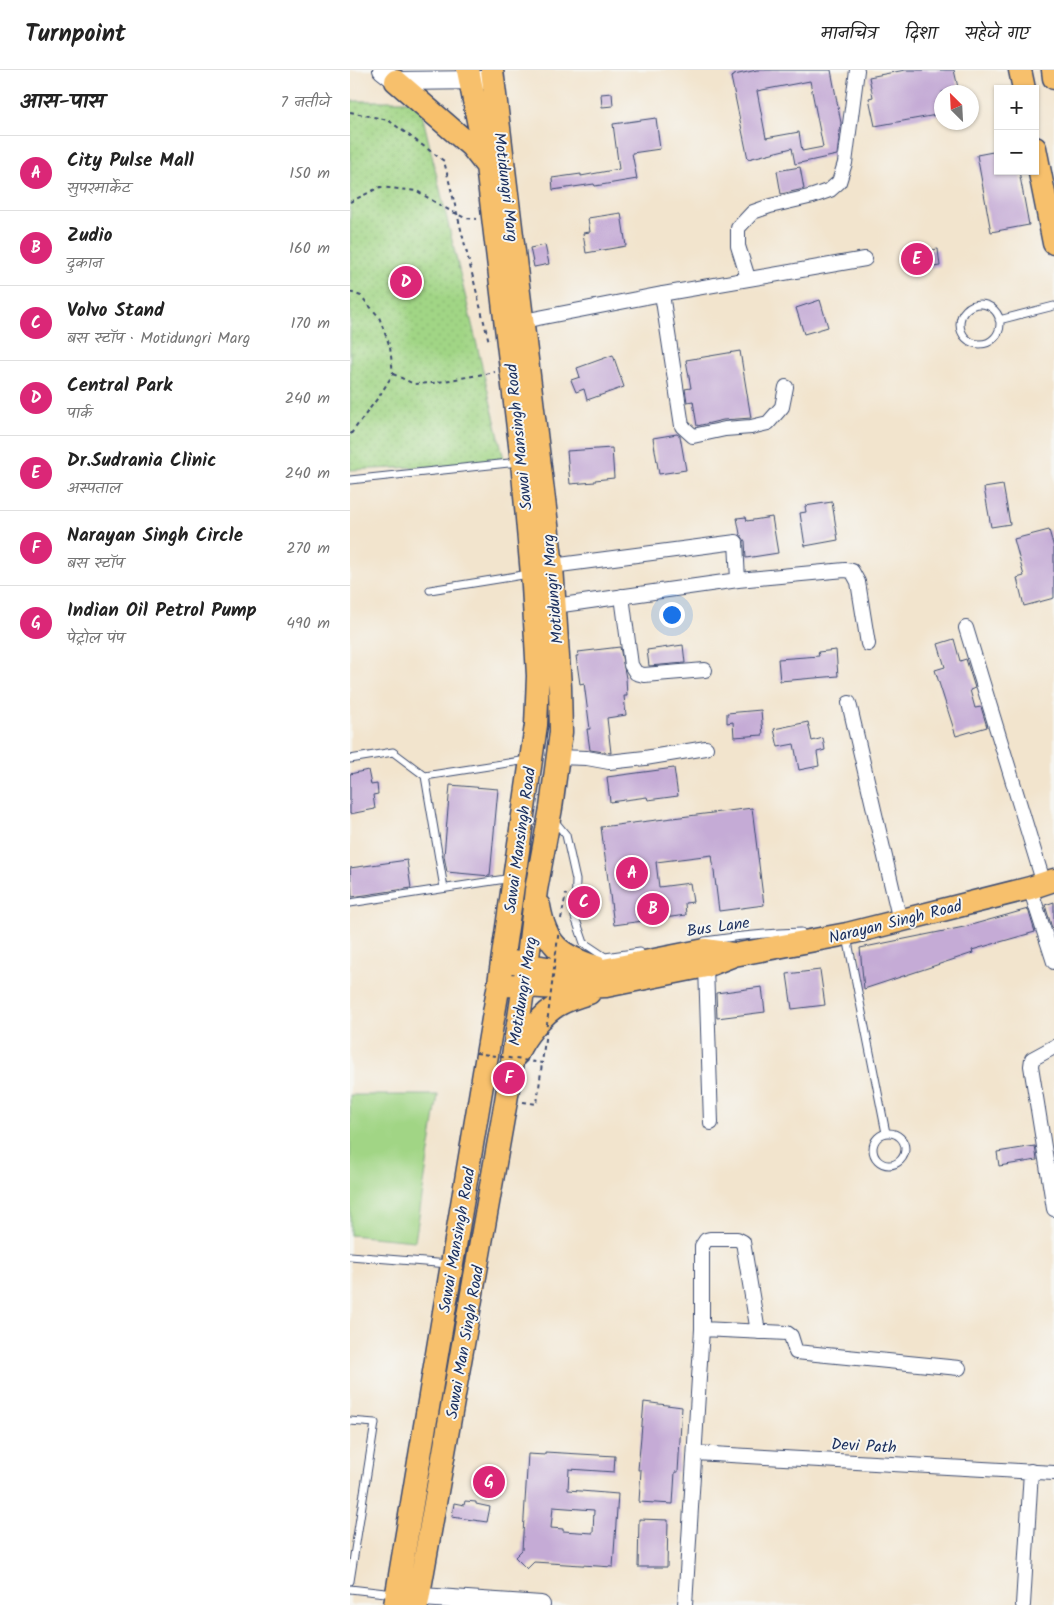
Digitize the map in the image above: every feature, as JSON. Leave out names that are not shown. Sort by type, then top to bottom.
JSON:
[{"type":"main road","points":[[1020,70],[1023,85]]},
{"type":"main road","points":[[1052,70],[1054,78]]},
{"type":"main road","points":[[387,74],[470,146],[487,166]]},
{"type":"main road","name":"Motidungri Marg","points":[[493,75],[522,321],[542,570],[555,606],[560,687],[560,732],[550,815],[536,890],[509,1078]]},
{"type":"main road","name":"Sawai Mansingh Road","points":[[396,1600],[503,960],[536,725],[542,570],[522,462],[487,166],[469,76]]},
{"type":"main road","points":[[1039,168],[1054,243]]},
{"type":"main road","name":"Narayan Singh Road","points":[[734,954],[847,934],[1043,884]]},
{"type":"main road","points":[[536,890],[542,921],[550,941],[571,959],[605,978]]},
{"type":"main road","points":[[503,960],[525,976],[558,988],[605,978],[705,950],[734,954]]},
{"type":"main road","points":[[509,1078],[521,1044],[532,1028],[558,1005],[605,978],[706,966],[734,954]]},
{"type":"main road","points":[[499,983],[525,976]]},
{"type":"main road","name":"Sawai Man Singh Road","points":[[418,1601],[475,1283],[509,1078]]},
{"type":"street","points":[[371,70],[387,74],[493,75]]},
{"type":"street","points":[[748,278],[738,246],[738,228],[753,212],[813,196],[830,190],[839,182],[848,148],[850,117],[857,70]]},
{"type":"street","points":[[522,321],[748,278],[865,259]]},
{"type":"street","points":[[662,294],[682,426],[693,436],[725,429],[751,428],[768,423],[782,407],[786,387]]},
{"type":"street","points":[[542,570],[736,542],[738,580]]},
{"type":"street","points":[[555,606],[738,580],[844,570],[852,571],[858,582],[868,644]]},
{"type":"street","points":[[622,596],[631,665],[636,673],[644,675],[705,670]]},
{"type":"street","points":[[966,628],[1043,884],[1054,962]]},
{"type":"street","points":[[849,703],[900,921]]},
{"type":"street","points":[[557,757],[587,758],[609,762],[706,748]]},
{"type":"street","points":[[706,966],[710,1123]]},
{"type":"street","points":[[1054,1047],[1032,1059],[1031,1066],[1054,1208]]},
{"type":"street","points":[[685,1605],[702,1329],[704,1243],[710,1239],[737,1239],[742,1242],[758,1332]]},
{"type":"street","points":[[702,1329],[790,1334],[796,1352],[959,1368]]},
{"type":"street","name":"Devi Path","points":[[695,1453],[1054,1473]]},
{"type":"street","points":[[1023,1605],[1031,1471]]},
{"type":"street","points":[[396,1600],[541,1605]]},
{"type":"lane","points":[[979,304],[992,308],[999,320],[998,332],[994,338],[984,344],[971,342],[962,334],[960,328],[962,315],[972,306],[979,304]]},
{"type":"lane","points":[[999,320],[1054,306]]},
{"type":"lane","points":[[350,480],[522,462]]},
{"type":"lane","points":[[430,590],[542,570]]},
{"type":"lane","points":[[350,759],[393,752],[425,776],[444,888]]},
{"type":"lane","points":[[425,776],[531,760]]},
{"type":"lane","points":[[550,815],[566,835],[576,880],[575,917],[584,943],[605,957],[651,950]]},
{"type":"lane","points":[[350,903],[514,878]]},
{"type":"lane","name":"Bus Lane","points":[[695,943],[768,933],[847,934]]},
{"type":"lane","points":[[847,934],[886,1133]]},
{"type":"lane","points":[[886,1133],[898,1135],[905,1143],[905,1154],[898,1163],[892,1165],[882,1164],[873,1152],[874,1142],[886,1133]]},
{"type":"lane","points":[[350,1256],[452,1264]]},
{"type":"lane","points":[[350,1421],[374,1423],[350,1581]]},
{"type":"lane","points":[[350,1589],[396,1600]]},
{"type":"path","points":[[350,112],[388,120],[444,161],[490,344]]},
{"type":"path","points":[[350,202],[380,187],[417,191],[465,218],[494,220]]},
{"type":"path","points":[[350,292],[361,296],[380,318],[390,347],[393,374],[350,435]]},
{"type":"path","points":[[393,374],[414,384],[433,383],[511,368]]},
{"type":"path","points":[[560,921],[565,896]]},
{"type":"path","points":[[537,1104],[559,929]]},
{"type":"path","points":[[476,1053],[542,1063]]},
{"type":"green space","points":[[350,101],[419,101],[505,463],[350,470]]},
{"type":"green space","points":[[350,1095],[438,1095],[415,1241],[350,1235]]},
{"type":"building","points":[[757,70],[831,70],[841,123],[837,155],[795,164],[792,148],[748,159],[731,77]],"holes":[[[810,81],[823,147],[802,151],[799,132],[766,138],[757,91]]]},
{"type":"building","points":[[905,70],[954,70],[957,85],[934,85],[934,115],[875,126],[869,98],[873,97],[869,77]]},
{"type":"building","points":[[612,93],[613,106],[602,107],[601,94]]},
{"type":"building","points":[[656,118],[660,149],[632,153],[637,179],[553,190],[552,178],[581,174],[581,176],[619,169],[613,124]]},
{"type":"building","points":[[994,152],[994,175],[1020,175],[1029,225],[991,232],[977,155]]},
{"type":"building","points":[[800,167],[804,189],[781,194],[777,171]]},
{"type":"building","points":[[621,213],[626,246],[586,253],[583,233],[590,232],[588,218]]},
{"type":"building","points":[[545,245],[549,264],[534,267],[530,248]]},
{"type":"building","points":[[938,249],[940,266],[907,271],[905,254]]},
{"type":"building","points":[[820,300],[828,327],[804,334],[796,308]]},
{"type":"building","points":[[740,351],[751,418],[723,420],[697,426],[693,401],[687,402],[685,389],[691,388],[686,360]]},
{"type":"building","points":[[613,355],[624,387],[587,400],[584,389],[576,392],[571,380],[580,377],[577,368]]},
{"type":"building","points":[[677,434],[680,436],[686,470],[659,474],[653,438]]},
{"type":"building","points":[[612,448],[614,478],[570,484],[567,451]]},
{"type":"building","points":[[1003,485],[1010,524],[991,527],[984,488]]},
{"type":"building","points":[[832,502],[838,540],[805,546],[800,513],[806,512],[805,506]]},
{"type":"building","points":[[746,517],[747,521],[772,517],[778,553],[746,558],[745,541],[740,534],[737,518]]},
{"type":"building","points":[[1049,530],[1054,548],[1054,598],[1024,606],[1017,578],[1024,576],[1014,539]]},
{"type":"building","points":[[954,639],[960,661],[966,659],[975,688],[970,690],[975,708],[981,707],[987,727],[956,736],[935,670],[945,667],[938,644]]},
{"type":"building","points":[[683,645],[685,663],[649,666],[647,650]]},
{"type":"building","points":[[620,647],[626,678],[627,696],[624,696],[626,715],[607,718],[611,753],[590,750],[587,729],[590,729],[584,683],[580,684],[576,656],[579,656],[578,652]]},
{"type":"building","points":[[836,650],[838,676],[780,681],[778,659],[819,656],[818,652]]},
{"type":"building","points":[[761,710],[763,735],[734,737],[733,722],[727,723],[727,713]]},
{"type":"building","points":[[808,722],[812,741],[823,738],[825,750],[817,752],[819,766],[799,770],[794,744],[778,747],[774,729]]},
{"type":"building","points":[[674,768],[678,796],[648,800],[647,797],[610,802],[607,777]]},
{"type":"building","points":[[368,770],[371,785],[377,784],[378,794],[373,795],[375,809],[350,814],[350,774]]},
{"type":"building","points":[[450,785],[498,789],[490,876],[447,872],[444,856]]},
{"type":"building","points":[[752,808],[764,905],[719,911],[712,855],[656,862],[659,887],[690,883],[693,902],[685,903],[686,915],[614,925],[601,827]]},
{"type":"building","points":[[407,860],[411,888],[352,897],[350,868]]},
{"type":"building","points":[[1054,902],[1054,927],[1052,928],[1045,905]]},
{"type":"building","points":[[1028,909],[1035,932],[972,950],[973,953],[864,989],[860,948],[964,927]]},
{"type":"building","points":[[820,970],[825,1005],[792,1009],[787,974]]},
{"type":"building","points":[[762,987],[765,1012],[717,1018],[716,993]]},
{"type":"building","points":[[1035,1146],[1037,1160],[999,1166],[997,1152]]},
{"type":"building","points":[[644,1402],[682,1407],[678,1472],[675,1472],[673,1504],[639,1502],[641,1470],[638,1470]]},
{"type":"building","points":[[545,1452],[615,1456],[614,1472],[569,1469],[568,1490],[618,1494],[613,1567],[534,1562],[527,1569],[515,1557],[522,1550],[528,1454],[545,1455]],"holes":[[[553,1507],[594,1510],[593,1533],[563,1531],[563,1529],[551,1528]]]},
{"type":"building","points":[[465,1501],[476,1502],[476,1504],[490,1507],[487,1522],[452,1517],[454,1503],[464,1505]]},
{"type":"building","points":[[639,1519],[668,1520],[667,1567],[638,1567]]},
{"type":"place","name":"Dr.Sudrania Clinic","points":[[917,259]]},
{"type":"place","name":"Central Park","points":[[406,282]]},
{"type":"place","name":"City Pulse Mall","points":[[632,873]]},
{"type":"place","name":"Volvo Stand","points":[[584,902]]},
{"type":"place","name":"Zudio","points":[[653,909]]},
{"type":"place","name":"Narayan Singh Circle","points":[[509,1078]]},
{"type":"place","name":"Indian Oil Petrol Pump","points":[[489,1482]]}]
